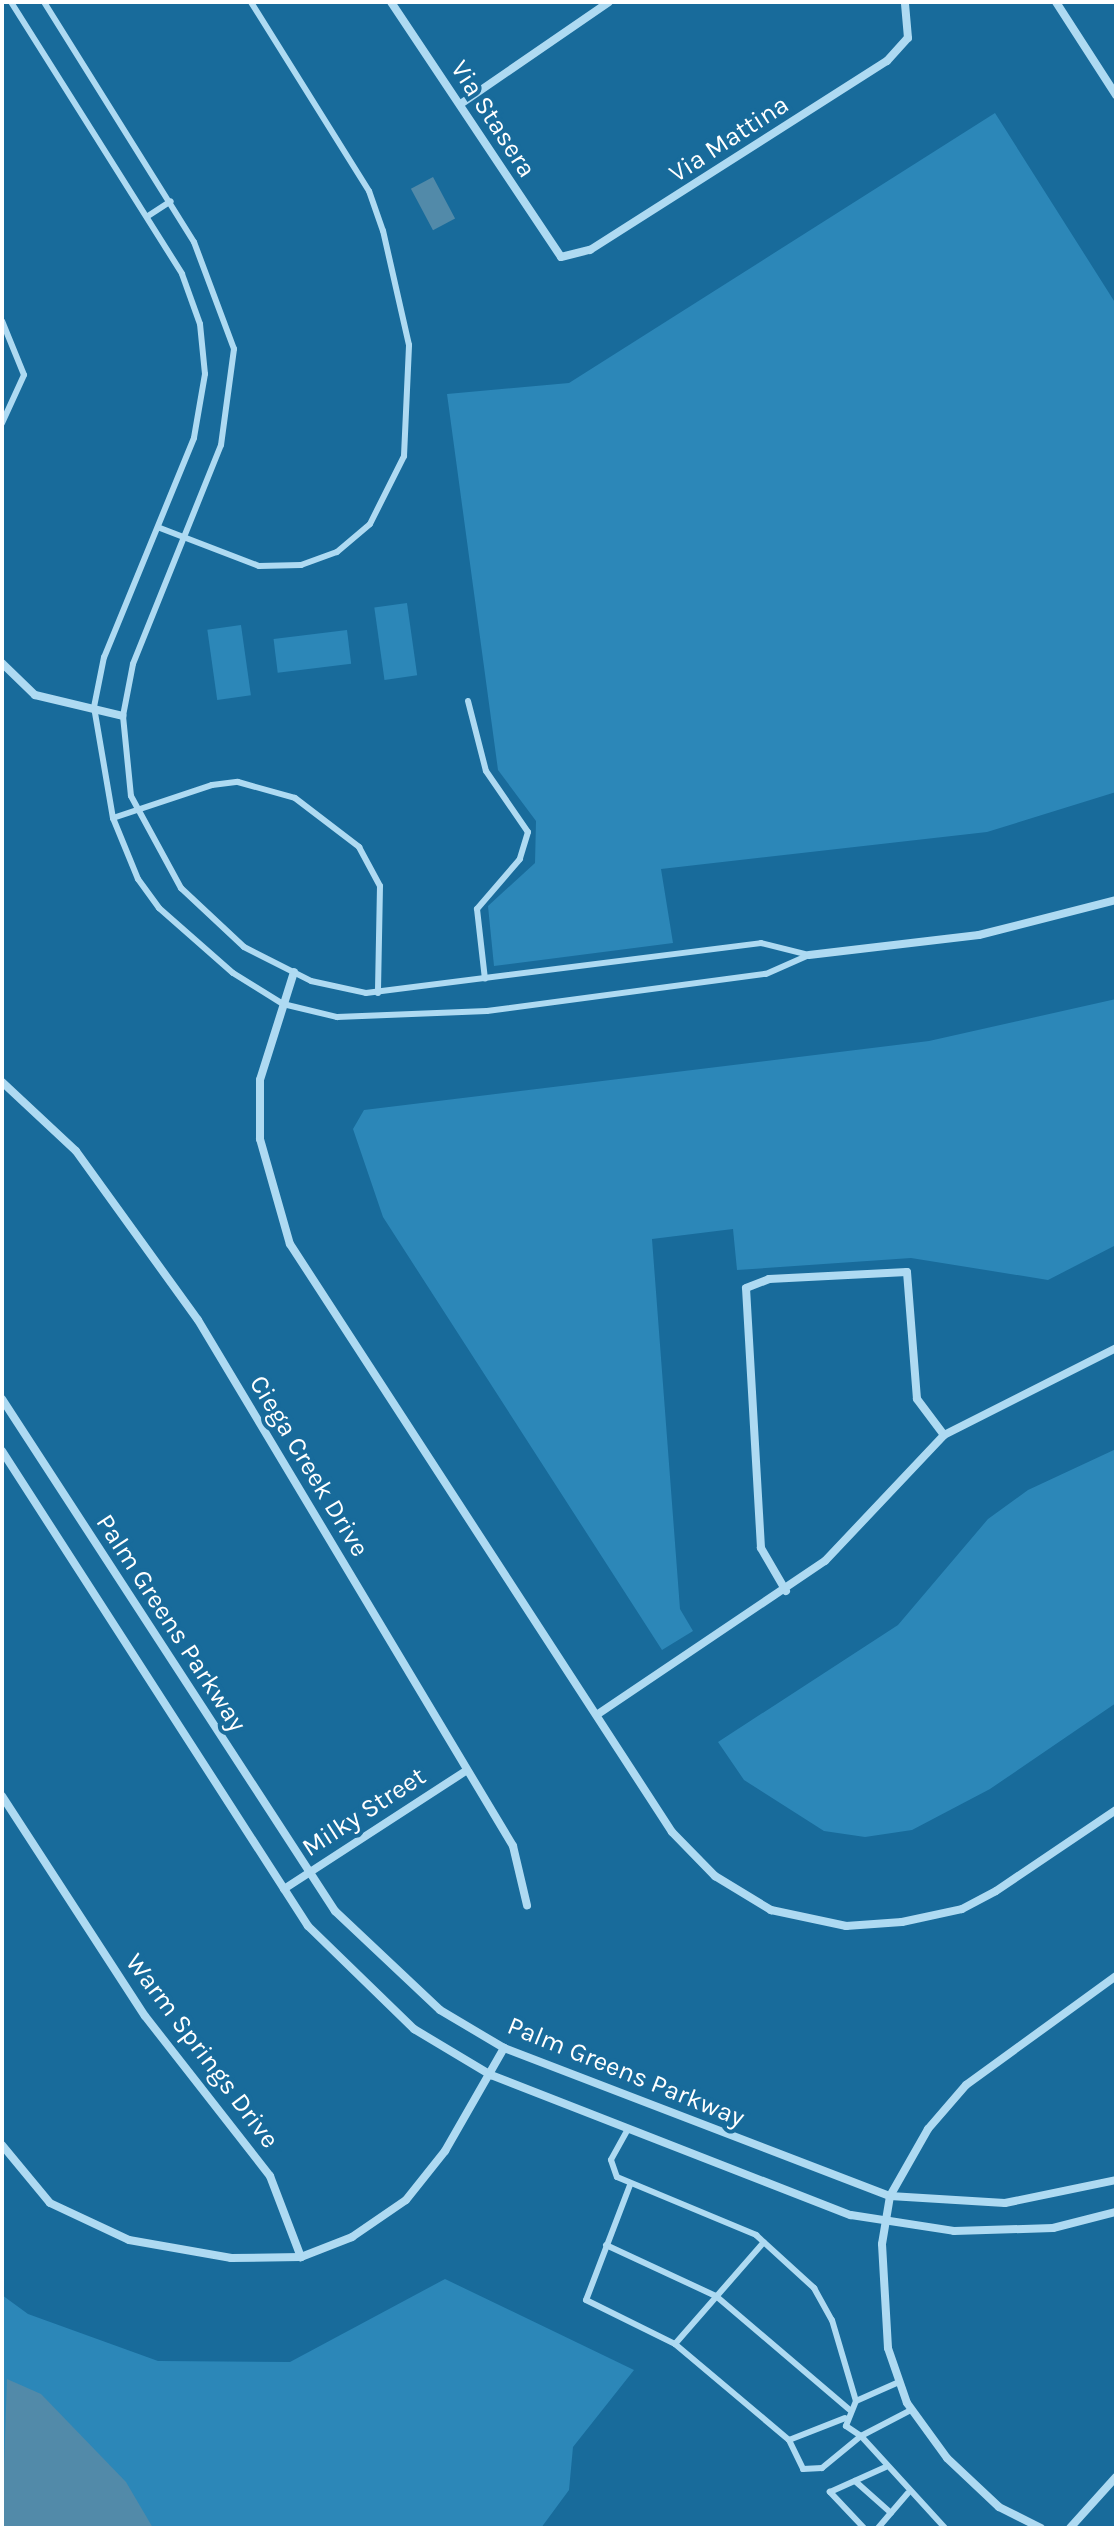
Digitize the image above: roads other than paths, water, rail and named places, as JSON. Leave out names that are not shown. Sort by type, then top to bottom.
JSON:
[{"type":"street","name":"Via Stasera","points":[[391,2],[462,103],[561,257]]},
{"type":"street","points":[[462,103],[609,2]]},
{"type":"street","name":"Via Mattina","points":[[561,257],[590,250],[887,61],[908,38],[905,2]]},
{"type":"street","points":[[1056,2],[1116,95]]},
{"type":"street","points":[[2,663],[35,695],[123,716]]},
{"type":"street","points":[[809,955],[979,935],[1116,900]]},
{"type":"street","points":[[294,972],[260,1080],[260,1139],[290,1244],[672,1832],[715,1876],[771,1910],[846,1926],[962,1909],[1116,1810]]},
{"type":"street","name":"Ciega Creek Drive","points":[[2,1082],[76,1151],[138,1229],[513,1846],[527,1905]]},
{"type":"street","points":[[786,1591],[761,1548],[746,1288],[769,1279],[907,1272],[917,1399],[944,1435]]},
{"type":"street","points":[[598,1714],[786,1591],[825,1561],[944,1435],[1116,1348]]},
{"type":"street","name":"Palm Greens Parkway","points":[[2,1399],[308,1872],[384,1963],[440,2010],[504,2048],[890,2196],[1005,2203],[1116,2180]]},
{"type":"street","name":"Palm Greens Parkway","points":[[2,1451],[284,1889],[352,1975],[414,2029],[491,2075],[851,2215],[954,2231],[1053,2228],[1116,2212]]},
{"type":"street","name":"Milky Street","points":[[284,1889],[467,1770]]},
{"type":"street","name":"Warm Springs Drive","points":[[2,1796],[145,2016],[270,2176],[301,2257]]},
{"type":"street","points":[[1041,2528],[999,2507],[947,2458],[911,2410],[899,2382],[881,2285],[886,2221],[890,2196],[928,2129],[966,2085],[1020,2038],[1116,1976]]},
{"type":"street","points":[[2,2145],[50,2203],[129,2240],[231,2258],[301,2257],[352,2237],[406,2200],[491,2075],[504,2048]]},
{"type":"street","points":[[1070,2528],[1116,2477]]},
{"type":"lane","points":[[11,2],[148,216],[200,324],[205,374],[194,438],[160,528],[104,657],[94,707],[113,818],[138,879],[159,908],[233,973],[283,1004],[337,1017],[405,1020],[766,974],[809,955]]},
{"type":"lane","points":[[44,2],[171,201],[222,301],[234,349],[221,445],[133,664],[123,716],[137,809],[181,888],[211,920],[294,972],[378,993],[761,943],[809,955]]},
{"type":"lane","points":[[160,528],[259,566],[301,565],[337,552],[370,524],[389,493],[410,408],[402,289],[369,191],[251,2]]},
{"type":"lane","points":[[148,216],[171,201]]},
{"type":"lane","points":[[2,321],[24,375],[2,423]]},
{"type":"lane","points":[[468,701],[486,771],[528,832],[520,859],[477,909],[485,979]]},
{"type":"lane","points":[[113,818],[238,782],[295,798],[337,826],[359,847],[383,894],[378,993]]},
{"type":"lane","points":[[628,2129],[611,2160],[630,2185],[764,2242],[823,2304],[856,2401]]},
{"type":"lane","points":[[630,2185],[586,2300],[675,2344],[789,2440],[797,2464],[811,2471],[861,2436],[911,2410]]},
{"type":"lane","points":[[675,2344],[764,2242]]},
{"type":"lane","points":[[606,2245],[716,2296],[849,2409]]},
{"type":"lane","points":[[789,2440],[845,2418],[856,2401],[899,2382]]},
{"type":"lane","points":[[845,2418],[908,2493],[945,2528]]},
{"type":"lane","points":[[864,2528],[829,2494],[886,2467]]},
{"type":"lane","points":[[855,2481],[891,2513]]},
{"type":"lane","points":[[878,2528],[908,2493]]}]
